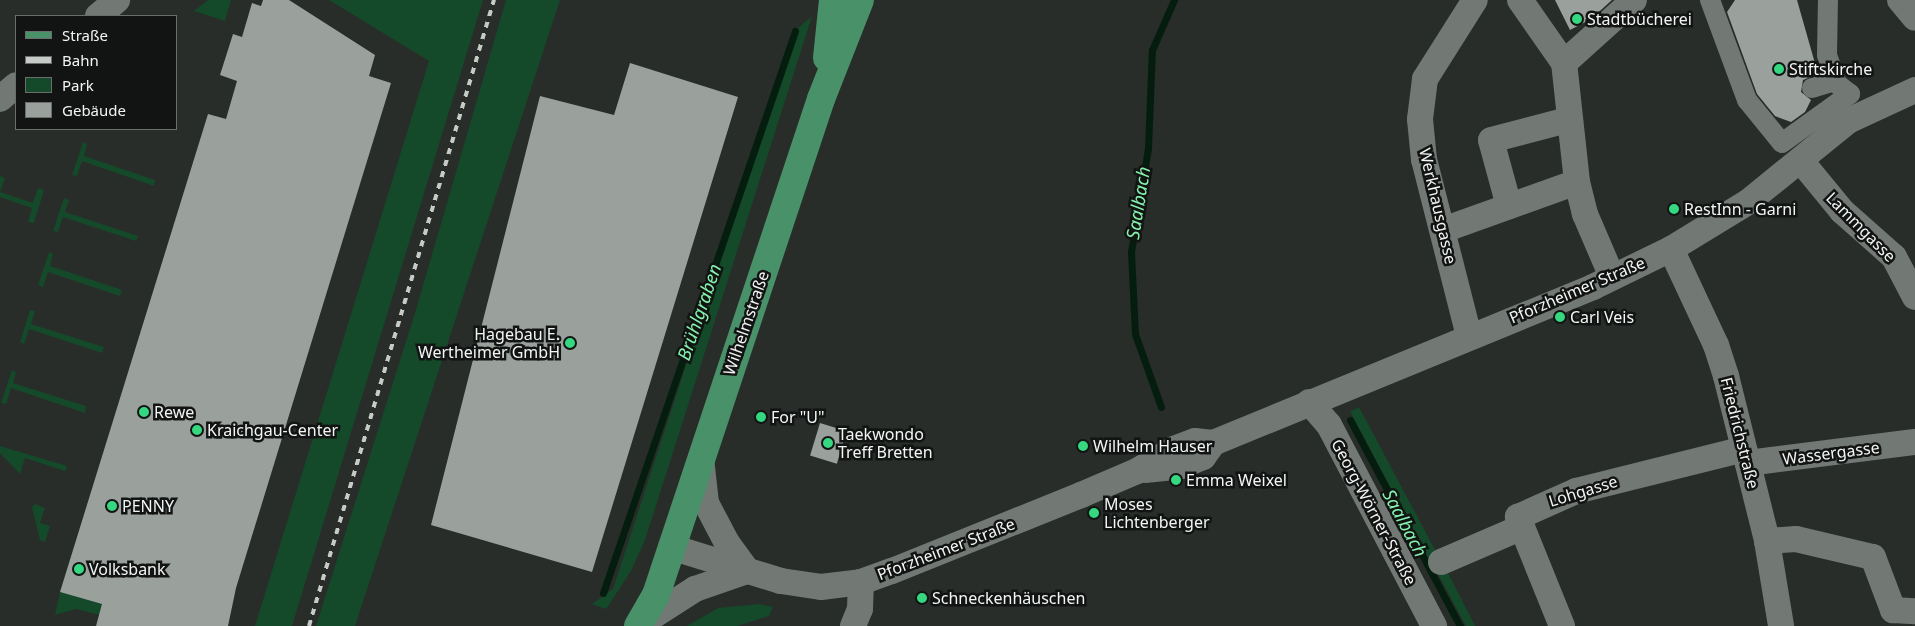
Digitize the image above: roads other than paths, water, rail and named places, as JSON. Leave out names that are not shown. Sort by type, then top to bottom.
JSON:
[{"type":"main road","name":"Wilhelmstraße","points":[[821,99],[833,0]]},
{"type":"main road","name":"Wilhelmstraße","points":[[671,547],[821,99],[860,0]]},
{"type":"main road","points":[[638,626],[656,595],[671,547]]},
{"type":"street","points":[[99,15],[117,0]]},
{"type":"street","name":"Werkhausgasse","points":[[1469,336],[1424,160],[1420,119],[1425,80],[1475,0]]},
{"type":"street","points":[[1520,0],[1564,63],[1567,120],[1577,182],[1585,214],[1612,277]]},
{"type":"street","points":[[1564,63],[1634,0]]},
{"type":"street","points":[[1710,0],[1747,100],[1782,143],[1850,94],[1835,81],[1827,55],[1828,0]]},
{"type":"street","points":[[1900,0],[1915,18]]},
{"type":"street","points":[[1812,88],[1835,81]]},
{"type":"street","points":[[0,99],[15,86]]},
{"type":"street","name":"Pforzheimer Straße","points":[[671,547],[781,581],[821,587],[861,582],[1002,528],[1137,471],[1181,466],[1203,457],[1213,443],[1309,402],[1326,399],[1469,336],[1612,277],[1671,249],[1748,202],[1848,121],[1915,90]]},
{"type":"street","points":[[1509,206],[1491,140],[1567,120]]},
{"type":"street","name":"Lammgasse","points":[[1801,161],[1842,212],[1894,256],[1915,297]]},
{"type":"street","points":[[1443,230],[1577,182]]},
{"type":"street","name":"Friedrichstraße","points":[[1671,249],[1716,345],[1767,541],[1781,626]]},
{"type":"street","name":"Georg-Wörner-Straße","points":[[1309,402],[1329,426],[1434,626]]},
{"type":"street","name":"Wassergasse","points":[[1746,456],[1915,442]]},
{"type":"street","name":"Lohgasse","points":[[1520,528],[1518,517],[1526,510],[1576,490],[1746,456]]},
{"type":"street","points":[[638,626],[695,588],[747,571],[709,510],[700,458]]},
{"type":"street","points":[[1441,562],[1520,528],[1562,626]]},
{"type":"street","points":[[1767,541],[1796,539],[1873,557],[1893,610],[1915,611]]},
{"type":"street","points":[[853,626],[860,609],[861,582]]},
{"type":"waterway","name":"Saalbach","points":[[1161,407],[1135,334],[1131,252],[1148,148],[1152,50],[1174,0]]},
{"type":"waterway","name":"Brühlgraben","points":[[603,593],[795,31]]},
{"type":"waterway","name":"Saalbach","points":[[1350,420],[1460,626]]},
{"type":"railway","points":[[309,626],[494,0]]},
{"type":"place","name":"Stadtbücherei","points":[[1577,19]]},
{"type":"place","name":"Stiftskirche","points":[[1779,69]]},
{"type":"place","name":"RestInn - Garni","points":[[1674,209]]},
{"type":"place","name":"Carl Veis","points":[[1560,317]]},
{"type":"place","name":"Hagebau E. Wertheimer GmbH","points":[[570,343]]},
{"type":"place","name":"Rewe","points":[[144,412]]},
{"type":"place","name":"For \"U\"","points":[[761,417]]},
{"type":"place","name":"Kraichgau-Center","points":[[197,430]]},
{"type":"place","name":"Taekwondo Treff Bretten","points":[[828,443]]},
{"type":"place","name":"Wilhelm Hauser","points":[[1083,446]]},
{"type":"place","name":"Emma Weixel","points":[[1176,480]]},
{"type":"place","name":"PENNY","points":[[112,506]]},
{"type":"place","name":"Moses Lichtenberger","points":[[1094,513]]},
{"type":"place","name":"Volksbank","points":[[79,569]]},
{"type":"place","name":"Schneckenhäuschen","points":[[922,598]]}]
